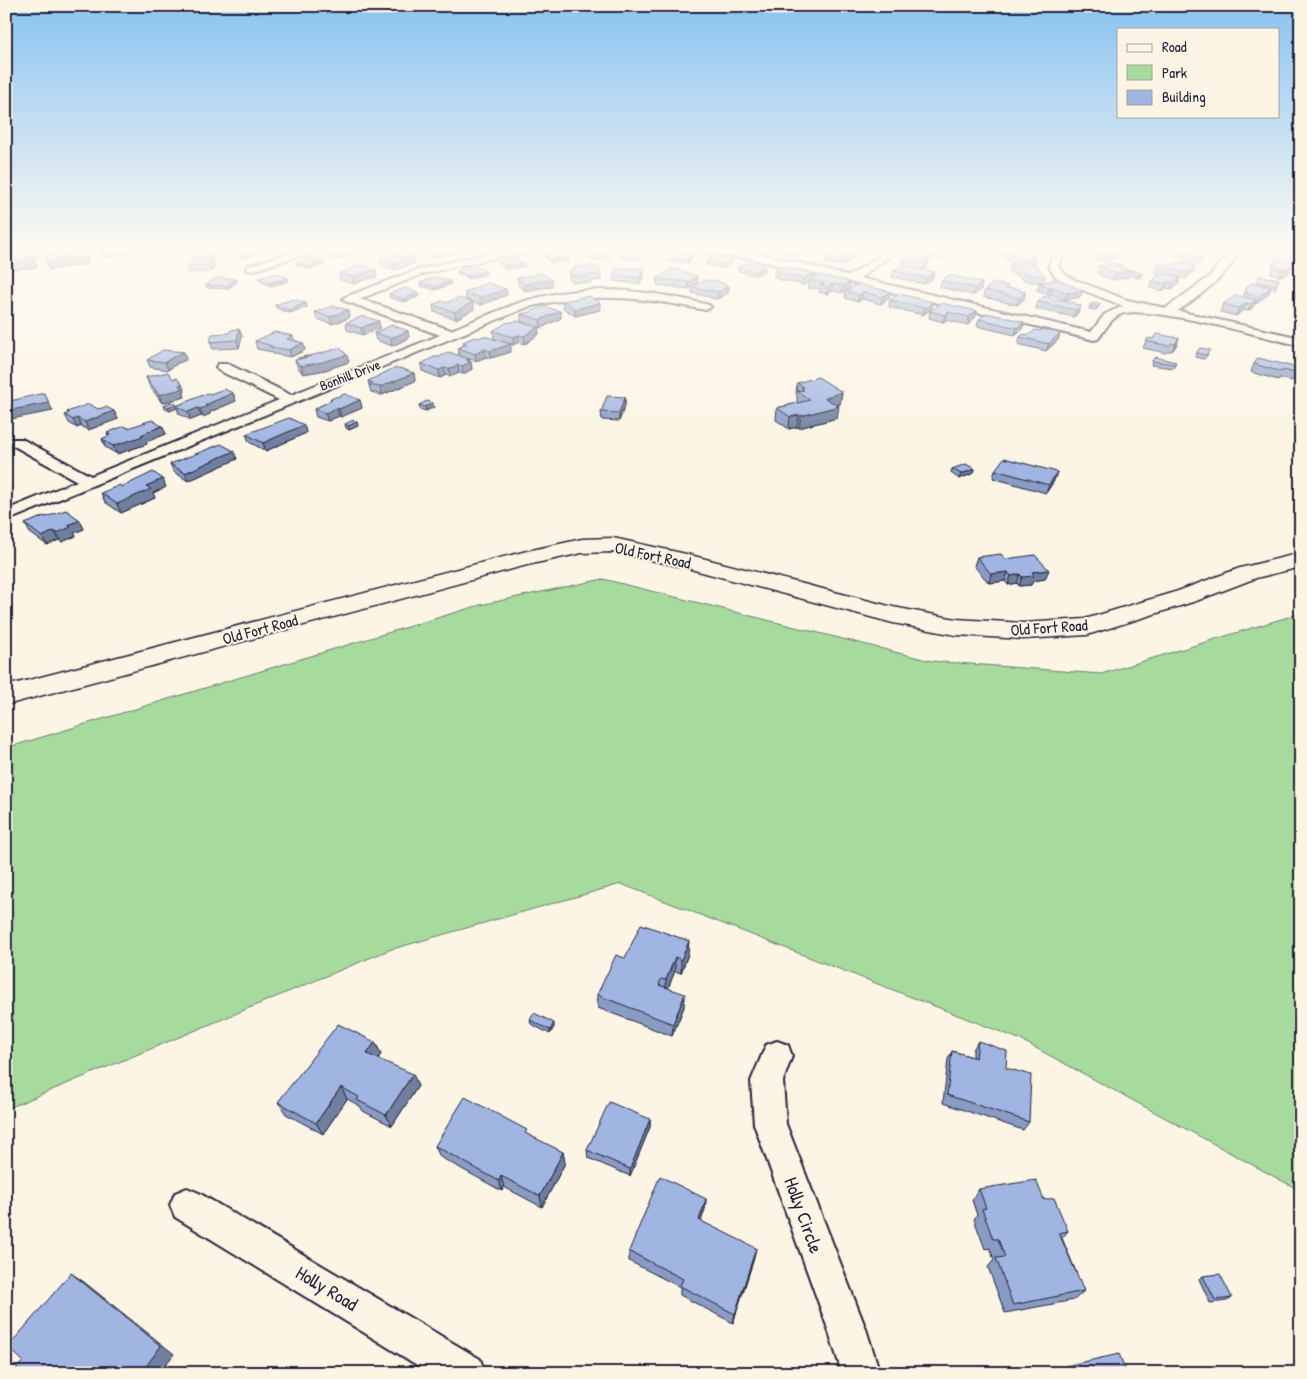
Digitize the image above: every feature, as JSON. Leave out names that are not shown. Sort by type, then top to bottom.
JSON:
[{"type":"main road","name":"Old Fort Road","points":[[6,696],[523,559],[582,546],[613,545],[893,615],[956,626],[1003,630],[1043,630],[1087,626],[1187,596],[1248,573],[1301,560]]},
{"type":"street","points":[[391,314],[452,335]]},
{"type":"street","name":"Bonhill Drive","points":[[6,516],[289,399],[502,314]]},
{"type":"street","points":[[1004,314],[1094,336],[1114,314]]},
{"type":"street","points":[[1178,314],[1301,342]]},
{"type":"street","points":[[223,367],[289,399]]},
{"type":"street","points":[[17,442],[90,482]]},
{"type":"street","name":"Holly Circle","points":[[777,1056],[768,1081],[770,1124],[847,1329],[861,1373]]},
{"type":"street","name":"Holly Road","points":[[187,1204],[466,1373]]},
{"type":"green space","points":[[603,579],[931,661],[1101,674],[1301,613],[1301,1191],[1019,1039],[621,884],[389,950],[6,1109],[6,748],[480,605]]},
{"type":"building","points":[[322,314],[337,314],[330,317]]},
{"type":"building","points":[[522,314],[553,314],[540,320]]},
{"type":"building","points":[[958,314],[973,314],[969,317]]},
{"type":"building","points":[[985,314],[993,314],[1024,322],[1017,328],[979,319]]},
{"type":"building","points":[[363,316],[379,321],[361,328],[346,323]]},
{"type":"building","points":[[517,321],[538,327],[524,336],[513,337],[493,331],[506,323]]},
{"type":"building","points":[[392,325],[408,331],[391,338],[374,333]]},
{"type":"building","points":[[239,329],[237,340],[210,342],[212,334],[230,333],[231,330]]},
{"type":"building","points":[[1043,329],[1060,333],[1049,344],[1020,337],[1023,334],[1029,335],[1035,330],[1040,331]]},
{"type":"building","points":[[275,332],[293,336],[287,339],[303,343],[289,350],[270,347],[272,346],[255,341]]},
{"type":"building","points":[[1156,334],[1179,338],[1175,344],[1171,343],[1169,346],[1146,341],[1148,338],[1153,339]]},
{"type":"building","points":[[484,336],[511,344],[490,351],[485,349],[475,354],[458,348],[467,344],[463,342],[474,337]]},
{"type":"building","points":[[340,348],[347,355],[301,366],[295,360]]},
{"type":"building","points":[[1200,348],[1210,350],[1206,355],[1196,353]]},
{"type":"building","points":[[163,350],[184,352],[165,362],[147,360]]},
{"type":"building","points":[[449,352],[469,359],[466,360],[471,362],[462,366],[458,365],[449,369],[439,370],[421,364],[434,357],[439,357]]},
{"type":"building","points":[[1155,357],[1176,362],[1174,364],[1152,361]]},
{"type":"building","points":[[1258,358],[1298,368],[1296,373],[1283,370],[1282,372],[1254,364]]},
{"type":"building","points":[[394,368],[414,373],[380,387],[369,385],[373,383],[368,381]]},
{"type":"building","points":[[168,372],[173,379],[177,378],[182,384],[179,385],[182,389],[159,395],[146,377]]},
{"type":"building","points":[[818,377],[842,392],[825,398],[839,406],[790,417],[777,408],[810,400],[797,391],[804,390],[801,388],[804,387],[797,383]]},
{"type":"building","points":[[224,389],[233,393],[200,409],[188,412],[176,406],[208,393]]},
{"type":"building","points":[[44,393],[49,403],[6,411],[6,402]]},
{"type":"building","points":[[345,394],[360,400],[325,413],[314,409],[332,400],[330,399]]},
{"type":"building","points":[[607,396],[625,397],[619,413],[601,412]]},
{"type":"building","points":[[427,401],[433,403],[425,407],[419,405]]},
{"type":"building","points":[[172,402],[176,404],[168,407],[164,405]]},
{"type":"building","points":[[89,404],[98,409],[106,407],[114,411],[85,422],[77,418],[73,420],[65,415],[69,413],[67,412]]},
{"type":"building","points":[[289,418],[304,425],[263,443],[246,434]]},
{"type":"building","points":[[152,420],[162,426],[141,435],[143,436],[113,446],[102,439],[110,435],[107,433],[124,426],[128,428]]},
{"type":"building","points":[[353,420],[357,422],[348,426],[345,424]]},
{"type":"building","points":[[221,444],[234,451],[185,473],[170,464]]},
{"type":"building","points":[[1004,458],[1057,472],[1049,485],[995,470]]},
{"type":"building","points":[[966,464],[975,469],[961,474],[952,469]]},
{"type":"building","points":[[153,472],[163,479],[146,486],[151,489],[117,504],[101,493],[120,485],[122,487]]},
{"type":"building","points":[[66,510],[80,520],[68,525],[71,527],[57,533],[54,531],[42,537],[25,524],[44,516]]},
{"type":"building","points":[[1001,554],[1005,559],[1035,555],[1049,570],[1032,572],[1034,576],[1022,577],[1020,574],[1011,576],[1008,572],[991,574],[977,557]]},
{"type":"building","points":[[641,924],[689,941],[681,960],[675,957],[666,980],[661,979],[659,985],[685,994],[673,1024],[597,995],[616,955],[625,958]]},
{"type":"building","points":[[534,1013],[554,1023],[550,1030],[530,1020]]},
{"type":"building","points":[[338,1024],[375,1042],[367,1054],[413,1074],[386,1115],[357,1100],[359,1097],[341,1087],[316,1123],[278,1102]]},
{"type":"building","points":[[978,1041],[1007,1051],[1006,1068],[1031,1075],[1029,1122],[947,1095],[952,1051],[976,1058]]},
{"type":"building","points":[[465,1097],[527,1130],[525,1133],[563,1152],[540,1196],[501,1176],[499,1181],[435,1146]]},
{"type":"building","points":[[609,1102],[650,1119],[630,1169],[587,1150]]},
{"type":"building","points":[[660,1176],[706,1199],[699,1220],[756,1248],[735,1314],[680,1286],[683,1279],[629,1251]]},
{"type":"building","points":[[1036,1180],[1044,1200],[1054,1198],[1068,1231],[1059,1233],[1084,1291],[1013,1305],[996,1258],[1005,1257],[998,1239],[993,1239],[982,1209],[986,1208],[979,1189]]},
{"type":"building","points":[[71,1273],[161,1346],[141,1373],[13,1373],[23,1361],[8,1347]]},
{"type":"building","points":[[1220,1274],[1232,1298],[1215,1300],[1203,1276]]},
{"type":"building","points":[[1119,1354],[1127,1373],[1053,1373],[1052,1369]]}]
